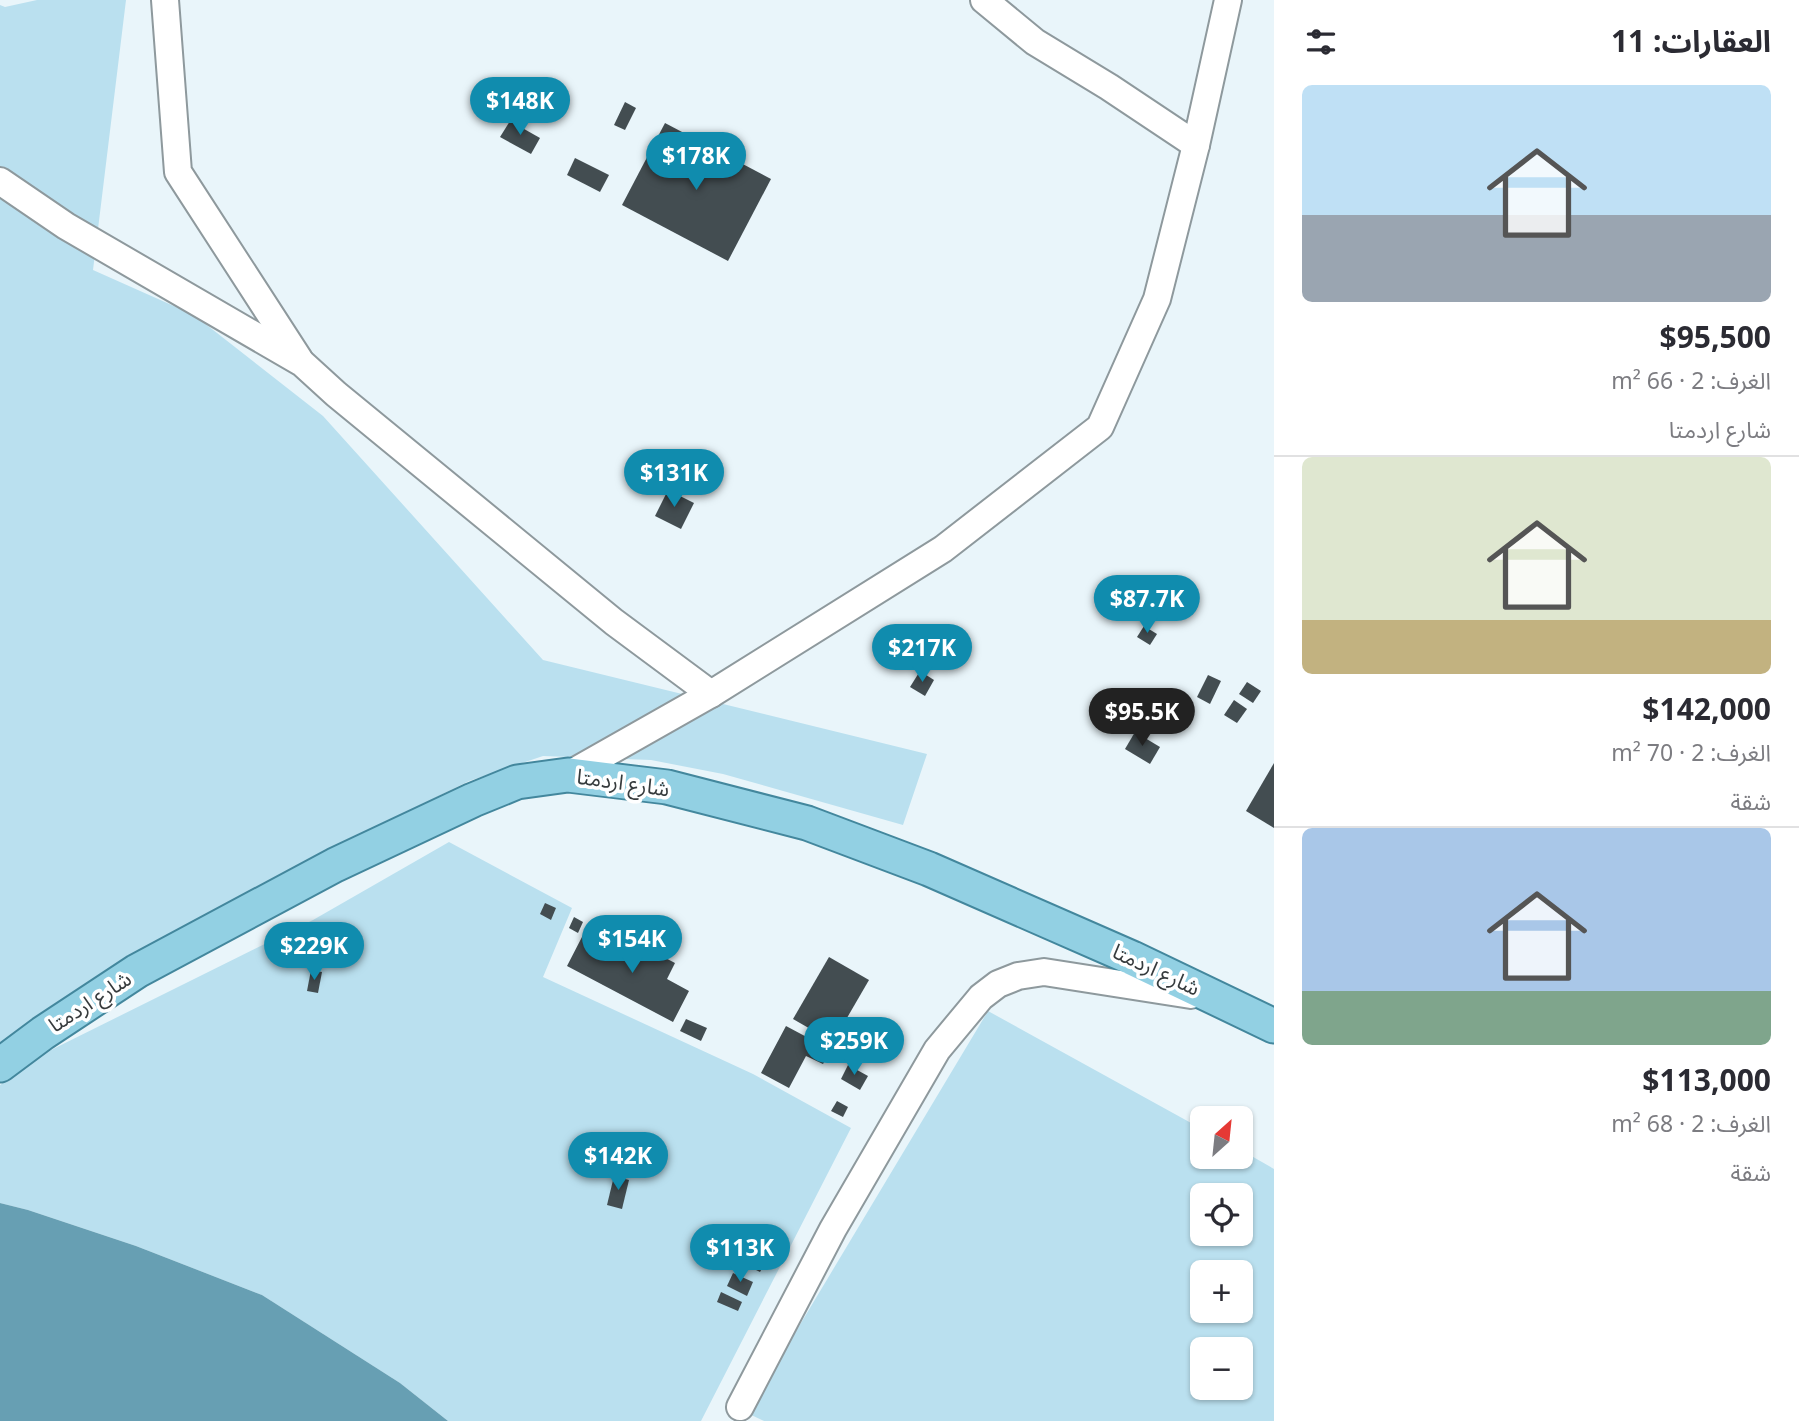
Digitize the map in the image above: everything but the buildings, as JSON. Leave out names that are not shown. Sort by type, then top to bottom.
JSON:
[{"type":"main road","name":"شارع اردمتا","points":[[0,1065],[137,971],[335,865],[517,782],[568,775],[667,787],[807,823],[929,869],[1132,958],[1274,1026]]},
{"type":"street","points":[[165,0],[178,172],[302,363]]},
{"type":"street","points":[[984,0],[1035,42],[1196,145]]},
{"type":"street","points":[[568,775],[711,694],[943,549],[1100,426],[1157,299],[1196,145],[1228,0]]},
{"type":"street","points":[[0,181],[66,226],[302,363],[336,394],[614,622],[711,694]]},
{"type":"street","points":[[740,1407],[833,1229],[937,1050],[981,998],[998,984],[1018,976],[1044,972],[1219,999]]},
{"type":"shaded area","points":[[37,0],[126,0],[93,270],[194,315],[323,416],[543,660],[927,754],[903,825],[723,774],[651,760],[543,756],[469,781],[291,869],[85,988],[0,1045],[0,5],[5,7]]},
{"type":"shaded area","points":[[449,842],[572,908],[543,977],[753,1074],[851,1128],[701,1421],[448,1421],[400,1383],[262,1295],[136,1246],[0,1203],[0,1085],[41,1055],[313,920]]},
{"type":"shaded area","points":[[988,1011],[1190,1122],[1190,1169],[1253,1169],[1253,1157],[1274,1169],[1274,1421],[764,1421],[747,1413]]},
{"type":"shaded area","points":[[0,1203],[136,1246],[262,1295],[400,1383],[448,1421],[0,1421]]}]
